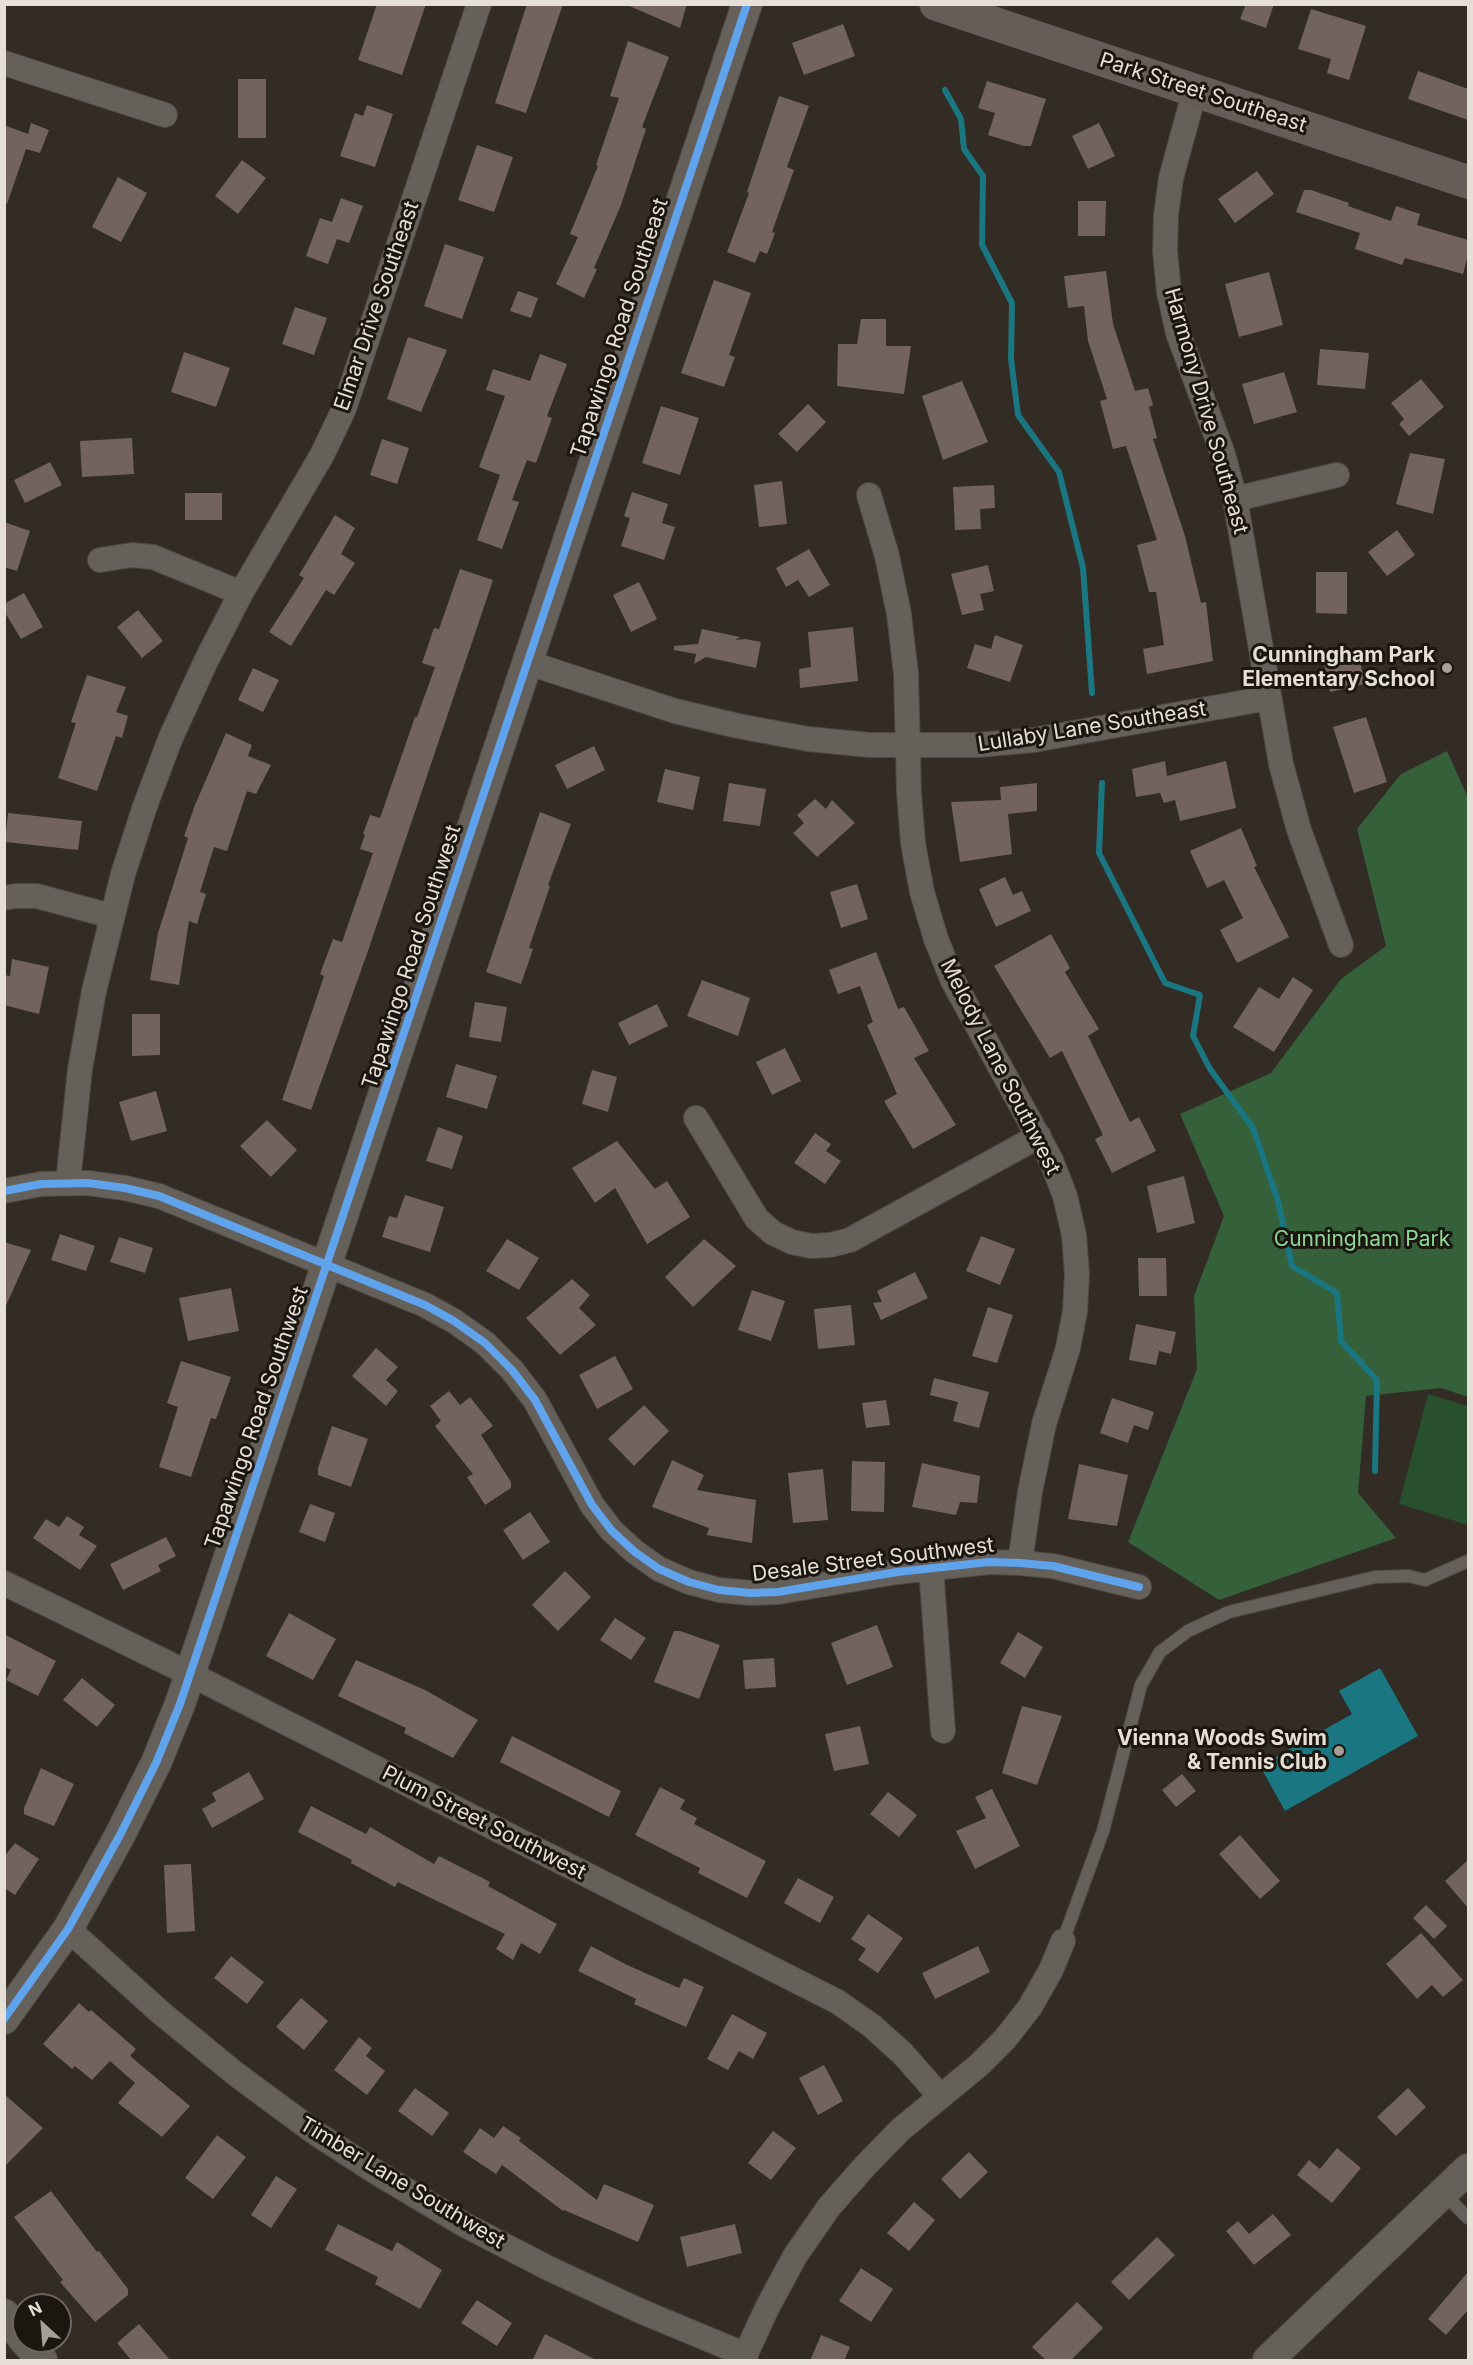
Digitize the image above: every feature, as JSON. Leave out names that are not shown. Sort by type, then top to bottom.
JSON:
[{"type":"main road","name":"Park Street Southeast","points":[[936,4],[1468,182]]},
{"type":"street","name":"Elmar Drive Southeast","points":[[68,1182],[80,1069],[94,991],[111,916],[145,806],[171,737],[206,661],[241,593],[322,455],[344,410],[479,4]]},
{"type":"street","name":"Tapawingo Road Southeast","points":[[529,663],[747,4]]},
{"type":"street","points":[[4,63],[165,115]]},
{"type":"street","name":"Harmony Drive Southeast","points":[[1195,90],[1171,178],[1166,215],[1169,292],[1178,333],[1223,454],[1242,525],[1281,764],[1299,830],[1341,945]]},
{"type":"street","points":[[1235,499],[1337,476]]},
{"type":"street","name":"Melody Lane Southwest","points":[[869,495],[887,556],[899,614],[906,674],[909,793],[913,843],[922,892],[936,939],[953,981],[1051,1160],[1065,1196],[1074,1235],[1077,1274],[1076,1311],[1068,1348],[1044,1424],[1030,1492],[1020,1563]]},
{"type":"street","points":[[100,560],[132,555],[153,557],[241,593]]},
{"type":"street","name":"Lullaby Lane Southeast","points":[[529,663],[675,711],[738,726],[808,739],[909,747],[978,745],[1034,740],[1269,698]]},
{"type":"street","name":"Tapawingo Road Southwest","points":[[4,2019],[68,1929],[120,1835],[156,1763],[190,1674],[529,663]]},
{"type":"street","points":[[4,898],[37,896],[111,916]]},
{"type":"street","points":[[696,1118],[758,1219],[773,1233],[792,1242],[811,1246],[830,1245],[850,1240],[1039,1136]]},
{"type":"street","name":"Desale Street Southwest","points":[[4,1191],[68,1182],[125,1188],[159,1196],[425,1305],[454,1321],[485,1343],[512,1370],[536,1400],[592,1505],[612,1531],[634,1552],[659,1569],[689,1582],[719,1590],[751,1593],[778,1592],[931,1568],[989,1562],[1053,1566],[1139,1587]]},
{"type":"street","points":[[931,1568],[943,1731]]},
{"type":"street","name":"Plum Street Southwest","points":[[4,1583],[190,1674],[838,2002],[872,2026],[903,2054],[940,2096]]},
{"type":"street","name":"Timber Lane Southwest","points":[[68,1929],[160,2012],[237,2075],[317,2133],[380,2174],[463,2224],[548,2268],[744,2358]]},
{"type":"street","points":[[744,2358],[766,2308],[789,2266],[830,2207],[900,2130],[979,2065],[1005,2039],[1030,2007],[1051,1970],[1063,1941]]},
{"type":"street","points":[[1268,2361],[1468,2169]]},
{"type":"lane","points":[[1063,1941],[1102,1832],[1141,1685],[1160,1653],[1188,1631],[1229,1612],[1375,1577],[1408,1576],[1425,1580],[1468,1561]]},
{"type":"lane","points":[[1443,2193],[1468,2218]]},
{"type":"green space","name":"Cunningham Park","points":[[1447,751],[1468,798],[1468,1397],[1441,1388],[1366,1396],[1358,1493],[1396,1538],[1219,1600],[1128,1542],[1197,1369],[1194,1296],[1224,1216],[1180,1114],[1271,1073],[1341,979],[1386,946],[1357,829],[1401,774]]},
{"type":"green space","points":[[1428,1394],[1468,1406],[1468,1525],[1399,1504]]},
{"type":"water","name":"Vienna Woods Swim & Tennis Club","points":[[1380,1668],[1418,1736],[1285,1811],[1260,1766],[1352,1714],[1339,1691]]},
{"type":"building","points":[[377,4],[426,4],[402,75],[358,60]]},
{"type":"building","points":[[527,4],[563,4],[526,113],[495,103]]},
{"type":"building","points":[[625,4],[687,4],[680,28]]},
{"type":"building","points":[[1246,4],[1274,4],[1266,28],[1240,19]]},
{"type":"building","points":[[1311,9],[1366,26],[1349,80],[1327,73],[1331,59],[1298,49]]},
{"type":"building","points":[[843,24],[855,56],[804,75],[792,43]]},
{"type":"building","points":[[628,41],[669,57],[642,127],[646,129],[621,205],[584,298],[556,284],[578,237],[570,234],[598,166],[596,165],[619,98],[610,96]]},
{"type":"building","points":[[1418,71],[1468,89],[1468,120],[1408,99]]},
{"type":"building","points":[[238,79],[266,79],[266,138],[238,138]]},
{"type":"building","points":[[987,81],[1046,99],[1031,146],[988,135],[995,113],[978,108]]},
{"type":"building","points":[[779,96],[809,106],[787,167],[794,170],[772,232],[775,233],[767,254],[760,251],[755,263],[727,252],[749,193],[747,192]]},
{"type":"building","points":[[367,105],[393,114],[375,167],[340,156],[355,113],[363,116]]},
{"type":"building","points":[[31,123],[49,130],[40,153],[26,149],[7,204],[4,203],[4,125],[28,134]]},
{"type":"building","points":[[1099,123],[1115,156],[1088,169],[1072,136]]},
{"type":"building","points":[[477,145],[513,157],[494,212],[458,200]]},
{"type":"building","points":[[242,160],[266,178],[238,214],[215,196]]},
{"type":"building","points":[[1257,171],[1274,194],[1235,223],[1218,199]]},
{"type":"building","points":[[118,177],[147,193],[121,242],[92,227]]},
{"type":"building","points":[[1304,190],[1311,190],[1349,203],[1348,206],[1391,221],[1396,206],[1420,214],[1417,225],[1468,240],[1468,255],[1463,274],[1405,258],[1402,265],[1355,249],[1360,233],[1296,212]]},
{"type":"building","points":[[341,198],[363,206],[349,243],[337,239],[328,264],[306,256],[320,218],[332,222]]},
{"type":"building","points":[[1078,201],[1106,201],[1105,236],[1078,236]]},
{"type":"building","points":[[445,244],[484,257],[462,319],[424,306]]},
{"type":"building","points":[[1106,271],[1113,324],[1135,391],[1148,388],[1153,405],[1149,407],[1157,438],[1153,439],[1185,536],[1201,603],[1206,602],[1213,661],[1147,674],[1143,649],[1164,645],[1156,592],[1149,592],[1137,545],[1157,540],[1126,446],[1113,449],[1100,401],[1107,399],[1088,341],[1084,306],[1068,308],[1064,276]]},
{"type":"building","points":[[1269,272],[1283,325],[1239,337],[1225,284]]},
{"type":"building","points":[[714,280],[751,293],[729,355],[735,357],[724,387],[681,373]]},
{"type":"building","points":[[518,291],[538,298],[531,318],[510,311]]},
{"type":"building","points":[[295,307],[327,318],[314,355],[282,344]]},
{"type":"building","points":[[861,319],[886,319],[886,346],[911,346],[904,394],[837,386],[838,344],[857,344]]},
{"type":"building","points":[[408,337],[447,350],[421,412],[387,399]]},
{"type":"building","points":[[1320,349],[1369,353],[1365,389],[1317,385]]},
{"type":"building","points":[[184,352],[230,368],[216,407],[171,392]]},
{"type":"building","points":[[540,354],[567,364],[547,416],[552,418],[536,463],[527,460],[512,500],[519,502],[502,549],[477,540],[500,475],[479,467],[505,396],[486,390],[493,369],[530,381]]},
{"type":"building","points":[[1284,372],[1297,412],[1254,424],[1242,384]]},
{"type":"building","points":[[1421,379],[1444,407],[1409,436],[1399,424],[1404,419],[1391,403]]},
{"type":"building","points":[[962,381],[988,442],[943,460],[922,396]]},
{"type":"building","points":[[808,404],[826,422],[797,452],[778,434]]},
{"type":"building","points":[[661,406],[699,418],[680,475],[642,463]]},
{"type":"building","points":[[132,438],[134,474],[82,477],[80,441]]},
{"type":"building","points":[[382,439],[409,448],[397,484],[370,475]]},
{"type":"building","points":[[1410,453],[1445,459],[1433,514],[1396,504]]},
{"type":"building","points":[[50,462],[62,485],[25,503],[14,480]]},
{"type":"building","points":[[782,481],[787,524],[759,527],[754,485]]},
{"type":"building","points":[[994,485],[995,508],[980,509],[981,529],[955,530],[953,487]]},
{"type":"building","points":[[632,492],[668,504],[662,523],[675,527],[664,560],[621,546],[630,518],[624,516]]},
{"type":"building","points":[[185,493],[222,493],[222,520],[185,520]]},
{"type":"building","points":[[335,515],[355,528],[341,554],[355,563],[334,595],[326,590],[291,646],[269,632],[304,578],[299,575]]},
{"type":"building","points":[[4,522],[30,531],[17,571],[4,567]]},
{"type":"building","points":[[1397,530],[1415,555],[1387,576],[1368,552]]},
{"type":"building","points":[[809,549],[830,585],[809,597],[798,580],[786,587],[776,568]]},
{"type":"building","points":[[988,565],[994,591],[980,594],[984,610],[962,615],[951,574]]},
{"type":"building","points":[[460,569],[493,580],[368,951],[311,1110],[282,1100],[324,976],[320,974],[333,939],[342,942],[373,853],[360,849],[365,835],[363,834],[370,815],[380,818],[415,717],[417,717],[435,667],[422,663],[434,628],[439,629]]},
{"type":"building","points":[[1316,572],[1347,572],[1347,614],[1316,613]]},
{"type":"building","points":[[639,582],[657,619],[631,632],[613,595]]},
{"type":"building","points":[[24,593],[43,627],[21,639],[4,611],[4,604]]},
{"type":"building","points":[[138,610],[163,641],[142,658],[117,627]]},
{"type":"building","points":[[853,627],[858,681],[800,688],[799,669],[811,667],[808,632]]},
{"type":"building","points":[[702,629],[740,637],[735,640],[746,639],[761,642],[756,668],[706,657],[694,664],[696,654],[674,650],[674,646],[698,644]]},
{"type":"building","points":[[995,635],[1023,645],[1010,682],[967,668],[975,644],[991,649]]},
{"type":"building","points":[[1357,648],[1365,684],[1330,692],[1322,655]]},
{"type":"building","points":[[253,668],[279,680],[263,712],[238,700]]},
{"type":"building","points":[[87,675],[126,687],[116,712],[128,716],[122,738],[116,736],[97,791],[58,778],[76,723],[71,722]]},
{"type":"building","points":[[1366,717],[1387,782],[1354,793],[1333,727]]},
{"type":"building","points":[[226,733],[252,745],[248,756],[271,765],[256,794],[247,791],[227,851],[214,847],[200,892],[206,894],[197,924],[189,921],[179,985],[150,980],[158,933],[188,838],[184,836]]},
{"type":"building","points":[[594,746],[605,770],[567,789],[555,765]]},
{"type":"building","points":[[1165,761],[1167,776],[1226,761],[1236,808],[1180,821],[1175,800],[1164,803],[1160,793],[1136,797],[1132,769]]},
{"type":"building","points":[[665,769],[700,777],[693,810],[657,802]]},
{"type":"building","points":[[729,783],[766,789],[760,826],[723,821]]},
{"type":"building","points":[[1037,783],[1037,811],[1008,814],[1012,854],[960,862],[951,802],[1001,800],[1000,787]]},
{"type":"building","points":[[815,799],[826,809],[832,800],[855,823],[817,857],[793,833],[804,823],[797,815]]},
{"type":"building","points":[[540,812],[571,824],[548,885],[550,886],[529,948],[533,949],[521,984],[486,972]]},
{"type":"building","points":[[8,813],[82,821],[78,850],[5,842]]},
{"type":"building","points":[[1241,828],[1257,866],[1254,867],[1289,937],[1237,963],[1220,930],[1243,918],[1224,880],[1207,888],[1190,851]]},
{"type":"building","points":[[1005,877],[1013,895],[1022,891],[1031,911],[996,927],[979,889]]},
{"type":"building","points":[[857,884],[868,919],[841,928],[830,892]]},
{"type":"building","points":[[1051,934],[1070,968],[1065,972],[1099,1029],[1088,1036],[1130,1122],[1139,1117],[1156,1151],[1112,1173],[1095,1139],[1103,1135],[1062,1051],[1050,1058],[994,966]]},
{"type":"building","points":[[876,952],[898,1009],[904,1007],[929,1051],[914,1058],[956,1125],[913,1149],[884,1101],[897,1094],[867,1025],[873,1022],[860,986],[838,994],[829,970]]},
{"type":"building","points":[[12,959],[49,967],[39,1014],[4,1005],[4,975],[10,976]]},
{"type":"building","points":[[1293,977],[1313,990],[1274,1052],[1233,1027],[1259,987],[1279,999]]},
{"type":"building","points":[[702,980],[750,998],[738,1036],[687,1016]]},
{"type":"building","points":[[475,1002],[507,1007],[501,1042],[469,1037]]},
{"type":"building","points":[[657,1004],[668,1026],[629,1045],[618,1023]]},
{"type":"building","points":[[132,1014],[160,1014],[160,1055],[132,1056]]},
{"type":"building","points":[[785,1048],[801,1081],[772,1095],[756,1062]]},
{"type":"building","points":[[456,1064],[497,1076],[487,1109],[446,1097]]},
{"type":"building","points":[[592,1070],[617,1077],[608,1112],[582,1104]]},
{"type":"building","points":[[156,1091],[167,1131],[131,1141],[119,1102]]},
{"type":"building","points":[[267,1120],[297,1150],[271,1177],[240,1146]]},
{"type":"building","points":[[438,1127],[463,1136],[452,1169],[426,1161]]},
{"type":"building","points":[[815,1133],[831,1144],[826,1151],[841,1161],[825,1184],[794,1163]]},
{"type":"building","points":[[617,1141],[655,1189],[667,1181],[690,1217],[647,1244],[615,1188],[595,1203],[572,1168]]},
{"type":"building","points":[[1184,1176],[1195,1223],[1157,1233],[1147,1186]]},
{"type":"building","points":[[405,1195],[444,1207],[430,1252],[382,1237],[389,1216],[397,1218]]},
{"type":"building","points":[[60,1234],[95,1246],[86,1271],[51,1260]]},
{"type":"building","points":[[981,1236],[1015,1249],[1000,1285],[966,1271]]},
{"type":"building","points":[[119,1237],[153,1248],[145,1273],[110,1262]]},
{"type":"building","points":[[507,1239],[539,1258],[519,1290],[486,1271]]},
{"type":"building","points":[[704,1239],[736,1266],[693,1307],[665,1277]]},
{"type":"building","points":[[4,1242],[31,1250],[4,1310]]},
{"type":"building","points":[[1138,1258],[1166,1258],[1167,1296],[1139,1296]]},
{"type":"building","points":[[915,1272],[928,1298],[881,1320],[873,1303],[882,1302],[877,1291]]},
{"type":"building","points":[[572,1279],[590,1295],[579,1308],[596,1325],[560,1355],[526,1318]]},
{"type":"building","points":[[231,1288],[239,1331],[188,1341],[179,1298]]},
{"type":"building","points":[[752,1290],[785,1301],[771,1341],[738,1330]]},
{"type":"building","points":[[851,1305],[855,1345],[818,1349],[814,1309]]},
{"type":"building","points":[[988,1307],[1013,1315],[997,1363],[972,1356]]},
{"type":"building","points":[[1136,1324],[1176,1332],[1171,1354],[1159,1351],[1156,1365],[1129,1360]]},
{"type":"building","points":[[376,1348],[398,1367],[386,1380],[398,1391],[386,1406],[352,1376]]},
{"type":"building","points":[[615,1356],[633,1389],[597,1409],[579,1375]]},
{"type":"building","points":[[181,1361],[231,1377],[216,1419],[211,1418],[191,1477],[159,1467],[178,1407],[167,1403]]},
{"type":"building","points":[[934,1378],[989,1392],[979,1428],[953,1421],[958,1402],[930,1395]]},
{"type":"building","points":[[449,1391],[460,1405],[470,1397],[493,1426],[481,1435],[511,1482],[511,1488],[485,1505],[467,1477],[473,1474],[435,1426],[441,1421],[430,1406]]},
{"type":"building","points":[[1112,1398],[1154,1412],[1148,1430],[1134,1425],[1128,1443],[1100,1433]]},
{"type":"building","points":[[886,1400],[890,1425],[866,1428],[862,1403]]},
{"type":"building","points":[[644,1405],[669,1431],[634,1466],[608,1439]]},
{"type":"building","points":[[332,1426],[368,1439],[351,1487],[318,1475],[318,1468]]},
{"type":"building","points":[[672,1460],[704,1475],[697,1490],[756,1500],[752,1543],[707,1535],[709,1528],[652,1507]]},
{"type":"building","points":[[852,1461],[885,1462],[884,1512],[851,1511]]},
{"type":"building","points":[[922,1463],[980,1476],[977,1503],[960,1502],[956,1515],[912,1507]]},
{"type":"building","points":[[1079,1464],[1128,1475],[1117,1526],[1068,1519]]},
{"type":"building","points":[[823,1469],[828,1520],[793,1523],[788,1473]]},
{"type":"building","points":[[310,1504],[335,1513],[325,1542],[299,1532]]},
{"type":"building","points":[[530,1512],[550,1542],[523,1560],[503,1530]]},
{"type":"building","points":[[67,1516],[84,1527],[79,1535],[97,1546],[80,1570],[33,1538],[46,1519],[59,1527]]},
{"type":"building","points":[[166,1537],[176,1556],[158,1565],[161,1571],[123,1590],[110,1564]]},
{"type":"building","points":[[565,1571],[591,1597],[558,1631],[532,1605]]},
{"type":"building","points":[[289,1613],[336,1639],[313,1680],[266,1656]]},
{"type":"building","points":[[615,1618],[646,1638],[631,1660],[600,1640]]},
{"type":"building","points":[[877,1625],[893,1667],[847,1685],[831,1643]]},
{"type":"building","points":[[674,1631],[720,1645],[699,1699],[654,1682]]},
{"type":"building","points":[[1018,1632],[1043,1647],[1025,1678],[1000,1663]]},
{"type":"building","points":[[4,1634],[56,1661],[38,1696],[6,1680],[11,1670],[4,1666]]},
{"type":"building","points":[[774,1658],[776,1687],[745,1689],[743,1660]]},
{"type":"building","points":[[356,1660],[425,1690],[478,1720],[453,1758],[404,1733],[406,1728],[338,1696]]},
{"type":"building","points":[[82,1678],[115,1705],[97,1727],[63,1700]]},
{"type":"building","points":[[1022,1706],[1062,1716],[1037,1785],[1002,1773]]},
{"type":"building","points":[[860,1726],[869,1764],[834,1771],[825,1734]]},
{"type":"building","points":[[512,1736],[621,1791],[609,1817],[500,1762]]},
{"type":"building","points":[[41,1768],[74,1784],[54,1826],[24,1814],[24,1808]]},
{"type":"building","points":[[249,1772],[264,1799],[212,1828],[202,1809],[216,1801],[212,1793]]},
{"type":"building","points":[[1182,1774],[1196,1791],[1176,1807],[1162,1790]]},
{"type":"building","points":[[660,1787],[685,1800],[680,1809],[697,1818],[694,1824],[766,1861],[747,1898],[698,1873],[700,1868],[635,1835]]},
{"type":"building","points":[[992,1789],[1020,1846],[975,1869],[956,1831],[986,1818],[975,1797]]},
{"type":"building","points":[[888,1792],[917,1815],[899,1837],[870,1814]]},
{"type":"building","points":[[311,1806],[366,1834],[370,1827],[434,1864],[439,1856],[490,1882],[488,1886],[557,1924],[540,1954],[521,1943],[513,1960],[496,1949],[505,1934],[398,1882],[395,1887],[351,1863],[352,1860],[298,1832]]},
{"type":"building","points":[[1240,1835],[1280,1881],[1260,1899],[1219,1854]]},
{"type":"building","points":[[15,1843],[39,1859],[15,1895],[4,1888],[4,1857]]},
{"type":"building","points":[[1468,1860],[1468,1908],[1445,1881]]},
{"type":"building","points":[[191,1864],[195,1931],[167,1933],[164,1865]]},
{"type":"building","points":[[798,1878],[834,1897],[820,1923],[784,1903]]},
{"type":"building","points":[[1426,1905],[1447,1926],[1434,1939],[1413,1918]]},
{"type":"building","points":[[868,1914],[903,1938],[878,1973],[858,1960],[866,1949],[851,1939]]},
{"type":"building","points":[[1421,1933],[1463,1980],[1443,1997],[1432,1985],[1417,1999],[1386,1964]]},
{"type":"building","points":[[591,1946],[679,1988],[684,1978],[704,1987],[686,2027],[634,2004],[636,1999],[578,1971]]},
{"type":"building","points":[[978,1946],[990,1972],[935,1999],[922,1973]]},
{"type":"building","points":[[231,1956],[264,1982],[247,2004],[214,1978]]},
{"type":"building","points":[[301,1998],[328,2021],[304,2050],[276,2027]]},
{"type":"building","points":[[79,2003],[89,2012],[91,2010],[136,2049],[130,2056],[190,2106],[162,2137],[118,2103],[135,2083],[110,2061],[92,2080],[75,2066],[72,2069],[43,2044]]},
{"type":"building","points":[[732,2014],[767,2033],[753,2059],[739,2051],[728,2070],[707,2059]]},
{"type":"building","points":[[359,2037],[372,2048],[366,2056],[385,2071],[367,2095],[334,2070]]},
{"type":"building","points":[[824,2065],[843,2101],[818,2115],[799,2078]]},
{"type":"building","points":[[415,2088],[449,2113],[432,2136],[398,2111]]},
{"type":"building","points":[[1408,2088],[1426,2107],[1396,2136],[1377,2117]]},
{"type":"building","points":[[4,2094],[43,2128],[4,2167]]},
{"type":"building","points":[[503,2126],[521,2138],[519,2141],[597,2200],[604,2184],[654,2205],[638,2242],[563,2211],[502,2165],[496,2174],[463,2152],[480,2128],[494,2138]]},
{"type":"building","points":[[773,2131],[796,2148],[771,2180],[748,2163]]},
{"type":"building","points":[[217,2135],[246,2157],[213,2199],[185,2178]]},
{"type":"building","points":[[1337,2148],[1361,2168],[1332,2203],[1297,2175],[1309,2160],[1320,2169]]},
{"type":"building","points":[[969,2152],[988,2172],[960,2199],[941,2179]]},
{"type":"building","points":[[276,2176],[297,2189],[271,2228],[251,2215]]},
{"type":"building","points":[[51,2191],[128,2289],[128,2295],[95,2322],[60,2282],[63,2280],[14,2217]]},
{"type":"building","points":[[914,2202],[935,2220],[909,2251],[887,2233]]},
{"type":"building","points":[[1273,2214],[1291,2235],[1254,2265],[1226,2231],[1238,2221],[1249,2234]]},
{"type":"building","points":[[338,2224],[392,2251],[397,2242],[442,2270],[420,2309],[375,2284],[378,2277],[325,2250]]},
{"type":"building","points":[[735,2224],[742,2253],[687,2267],[680,2237]]},
{"type":"building","points":[[1157,2237],[1175,2255],[1129,2300],[1111,2282]]},
{"type":"building","points":[[861,2268],[893,2289],[871,2322],[839,2301]]},
{"type":"building","points":[[1468,2272],[1468,2310],[1446,2335],[1428,2319]]},
{"type":"building","points":[[477,2300],[512,2323],[497,2346],[461,2323]]},
{"type":"building","points":[[1077,2302],[1103,2328],[1070,2361],[1047,2361],[1032,2347]]},
{"type":"building","points":[[139,2324],[171,2361],[132,2361],[117,2343]]},
{"type":"building","points":[[545,2334],[598,2361],[532,2361]]},
{"type":"building","points":[[821,2335],[850,2347],[844,2361],[810,2361]]},
{"type":"waterway","points":[[945,90],[961,119],[964,149],[983,176],[982,245],[1012,303],[1011,359],[1018,415],[1059,472],[1083,568],[1092,693]]},
{"type":"waterway","points":[[1102,783],[1099,853],[1165,983],[1200,995],[1193,1036],[1210,1069],[1253,1128],[1278,1201],[1292,1266],[1337,1293],[1341,1341],[1377,1380],[1375,1471]]},
{"type":"cycle path","points":[[4,2019],[68,1929],[120,1835],[156,1763],[180,1704],[747,4]]},
{"type":"cycle path","points":[[4,1191],[41,1184],[88,1183],[159,1196],[425,1305],[454,1321],[485,1343],[512,1370],[535,1400],[592,1505],[612,1531],[635,1552],[659,1569],[689,1582],[719,1590],[751,1593],[778,1592],[897,1572],[989,1562],[1053,1566],[1139,1587]]},
{"type":"place","name":"Cunningham Park Elementary School","points":[[1447,668]]},
{"type":"place","name":"Vienna Woods Swim & Tennis Club","points":[[1339,1751]]}]
